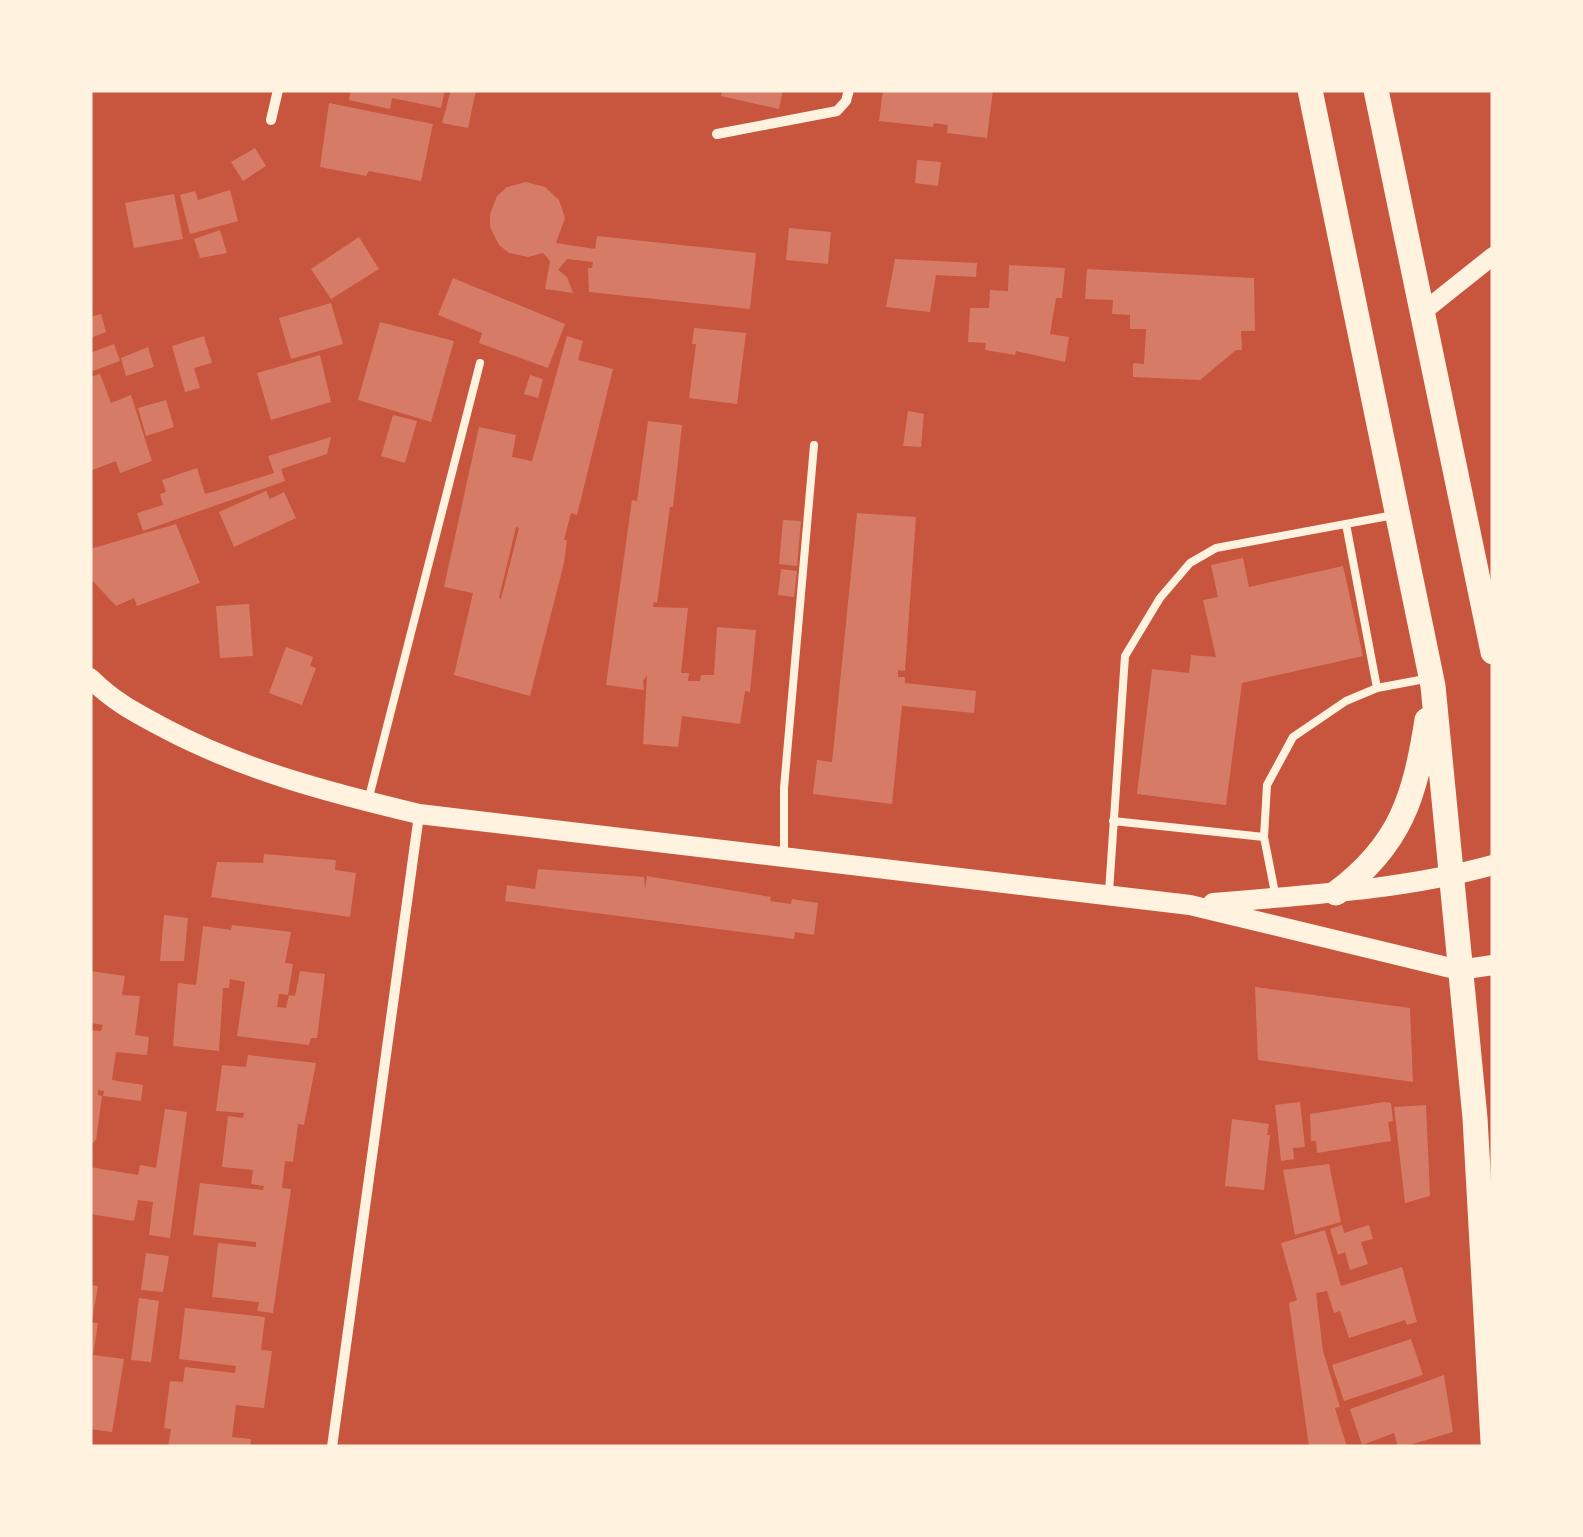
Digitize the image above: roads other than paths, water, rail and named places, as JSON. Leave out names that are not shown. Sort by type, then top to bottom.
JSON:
[{"type":"main road","points":[[1310,90],[1432,682],[1454,876],[1474,1118],[1493,1442]]},
{"type":"main road","points":[[1376,90],[1493,652]]},
{"type":"main road","points":[[90,678],[112,700],[217,756],[318,790],[420,814],[1190,905],[1459,970],[1493,965]]},
{"type":"main road","points":[[1336,892],[1364,873],[1387,846],[1404,817],[1419,772],[1432,682]]},
{"type":"main road","points":[[1190,905],[1336,892],[1454,876],[1493,865]]},
{"type":"street","points":[[271,120],[278,90]]},
{"type":"street","points":[[717,134],[836,111],[850,90]]},
{"type":"street","points":[[1424,311],[1493,256]]},
{"type":"street","points":[[332,1447],[420,814]]},
{"type":"lane","points":[[368,802],[480,363]]},
{"type":"lane","points":[[784,856],[784,788],[814,445]]},
{"type":"lane","points":[[1108,895],[1125,656],[1160,598],[1190,563],[1216,548],[1398,515]]},
{"type":"lane","points":[[1346,524],[1377,688]]},
{"type":"lane","points":[[1276,898],[1264,838],[1267,785],[1293,737],[1346,701],[1377,688],[1432,682]]},
{"type":"lane","points":[[1114,821],[1264,838]]}]
